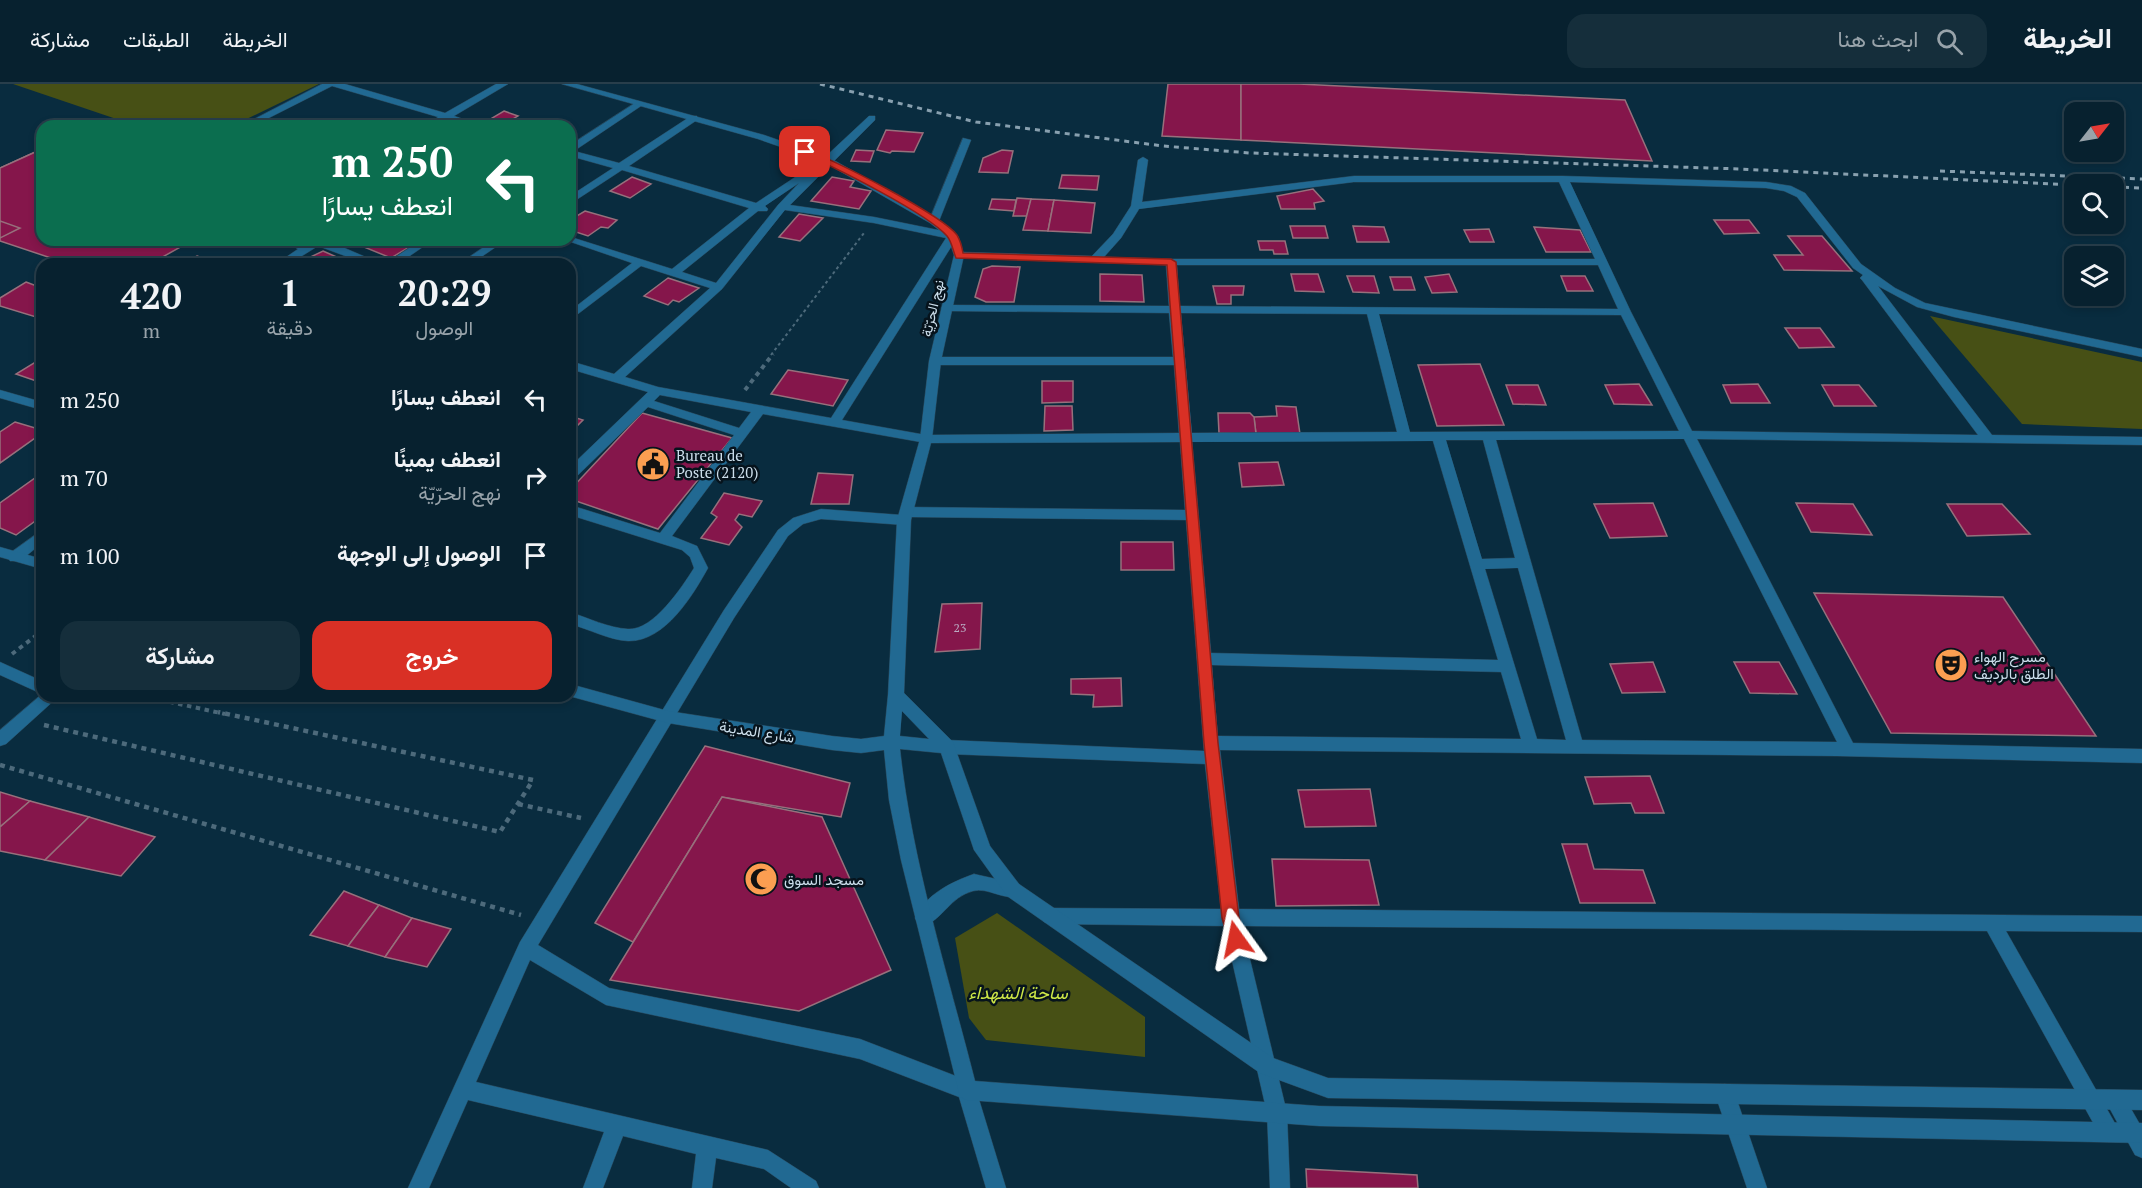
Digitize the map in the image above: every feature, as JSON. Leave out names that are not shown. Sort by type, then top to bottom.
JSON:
[{"type":"street","points":[[258,120],[329,84]]},
{"type":"street","points":[[335,84],[460,120]]},
{"type":"street","points":[[440,120],[504,84]]},
{"type":"street","points":[[567,84],[694,118],[827,160],[934,221],[953,236],[959,255],[1171,262],[1602,262]]},
{"type":"street","points":[[576,147],[638,104]]},
{"type":"street","points":[[576,197],[694,118]]},
{"type":"street","points":[[618,377],[718,287],[779,211],[827,160],[872,118]]},
{"type":"street","points":[[934,221],[966,140]]},
{"type":"street","points":[[576,153],[757,207],[874,220],[953,236]]},
{"type":"street","points":[[674,273],[757,207],[827,160]]},
{"type":"street","points":[[1094,261],[1117,236],[1136,206],[1143,160]]},
{"type":"street","points":[[1136,206],[1354,179],[1563,180],[1766,185],[1787,188],[1801,195],[1989,440]]},
{"type":"street","points":[[1563,180],[1625,312],[1850,750]]},
{"type":"street","points":[[834,423],[953,236]]},
{"type":"street","points":[[576,242],[718,287]]},
{"type":"street","points":[[299,246],[307,249]]},
{"type":"street","points":[[291,258],[312,246]]},
{"type":"street","points":[[332,246],[362,258]]},
{"type":"street","points":[[400,258],[418,246]]},
{"type":"street","points":[[473,258],[492,246]]},
{"type":"street","name":"نهج الحرّيّة","points":[[959,255],[935,361],[926,439],[906,516],[896,695],[891,742],[897,800],[924,918],[967,1090],[998,1186]]},
{"type":"street","points":[[576,312],[640,262]]},
{"type":"street","points":[[1171,262],[1204,659],[1231,918],[1268,1066],[1277,1113],[1280,1188]]},
{"type":"street","points":[[1857,266],[1891,290],[1921,305],[1969,318],[2142,353]]},
{"type":"street","points":[[947,308],[1625,312]]},
{"type":"street","points":[[1372,309],[1404,435]]},
{"type":"street","points":[[935,361],[1181,361]]},
{"type":"street","points":[[576,366],[618,377],[657,391],[926,439],[1689,435],[2142,441]]},
{"type":"street","points":[[576,470],[657,391]]},
{"type":"street","points":[[0,394],[36,404]]},
{"type":"street","points":[[645,402],[742,433]]},
{"type":"street","points":[[661,538],[759,410]]},
{"type":"street","points":[[1488,435],[1576,747]]},
{"type":"street","points":[[1438,436],[1531,746]]},
{"type":"street","points":[[576,512],[693,549],[699,558],[700,568],[658,623],[648,631],[630,636],[576,620]]},
{"type":"street","points":[[418,1188],[522,956],[729,614],[790,525],[821,514],[906,516],[1192,514]]},
{"type":"street","points":[[15,557],[36,540]]},
{"type":"street","points":[[0,552],[36,562]]},
{"type":"street","points":[[1476,564],[1523,563]]},
{"type":"street","points":[[1204,659],[1507,666]]},
{"type":"street","points":[[4,663],[36,683]]},
{"type":"street","name":"شارع المدينة","points":[[576,692],[668,717],[861,746],[891,742],[947,747],[1213,751],[1531,746],[2142,756]]},
{"type":"street","points":[[896,695],[947,747],[982,850],[1013,890],[1268,1066],[1328,1088],[2142,1100]]},
{"type":"street","points":[[0,739],[44,702]]},
{"type":"street","points":[[924,918],[946,895],[974,882],[1013,890]]},
{"type":"street","points":[[1050,916],[1993,925],[2142,924]]},
{"type":"street","points":[[1993,925],[2109,1132]]},
{"type":"street","points":[[522,956],[606,996],[860,1049],[967,1090],[1277,1113],[2109,1132],[2139,1138]]},
{"type":"street","points":[[464,1089],[768,1160],[809,1188]]},
{"type":"street","points":[[1725,1094],[1757,1188]]},
{"type":"street","points":[[2115,1100],[2139,1138]]},
{"type":"street","points":[[593,1188],[617,1124]]},
{"type":"street","points":[[702,1188],[708,1145]]},
{"type":"path","points":[[733,404],[874,220]]},
{"type":"path","points":[[4,663],[36,636]]},
{"type":"path","points":[[22,721],[500,832],[533,780],[171,702]]},
{"type":"path","points":[[0,765],[544,922]]},
{"type":"path","points":[[518,804],[603,823]]},
{"type":"green space","points":[[13,84],[319,84],[244,120],[119,120]]},
{"type":"green space","points":[[1930,316],[2142,362],[2142,429],[2022,424]]},
{"type":"green space","name":"ساحة الشهداء","points":[[997,913],[1145,1017],[1145,1057],[986,1040],[969,1018],[955,938]]},
{"type":"building","points":[[1168,84],[1241,84],[1241,140],[1162,136]]},
{"type":"building","points":[[1241,84],[1299,84],[1625,100],[1652,161],[1241,140]]},
{"type":"building","points":[[504,111],[518,116],[511,120],[489,120]]},
{"type":"building","points":[[886,130],[923,133],[914,152],[892,151],[890,153],[877,150]]},
{"type":"building","points":[[856,150],[874,151],[870,162],[851,161]]},
{"type":"building","points":[[1002,150],[1013,151],[1008,173],[979,172],[983,158]]},
{"type":"building","points":[[36,152],[36,168],[0,186],[0,168]]},
{"type":"building","points":[[36,152],[36,246],[182,246],[161,258],[51,258],[0,241],[0,168]]},
{"type":"building","points":[[1062,175],[1099,176],[1097,190],[1059,188]]},
{"type":"building","points":[[632,177],[651,184],[630,198],[610,191]]},
{"type":"building","points":[[832,177],[854,181],[850,187],[871,191],[859,209],[811,201]]},
{"type":"building","points":[[1313,189],[1324,201],[1314,203],[1315,209],[1281,209],[1277,196]]},
{"type":"building","points":[[1017,198],[1031,199],[1027,216],[1013,216]]},
{"type":"building","points":[[992,199],[1016,200],[1014,211],[989,209]]},
{"type":"building","points":[[1031,199],[1054,200],[1048,231],[1023,230]]},
{"type":"building","points":[[1054,200],[1095,203],[1091,233],[1048,231]]},
{"type":"building","points":[[585,211],[617,220],[608,228],[601,227],[588,236],[576,232],[576,216]]},
{"type":"building","points":[[799,214],[823,218],[800,241],[779,237]]},
{"type":"building","points":[[1714,220],[1749,220],[1759,233],[1724,234]]},
{"type":"building","points":[[0,221],[20,228],[0,238]]},
{"type":"building","points":[[1290,226],[1325,226],[1328,238],[1293,238]]},
{"type":"building","points":[[1353,226],[1384,227],[1389,242],[1357,242]]},
{"type":"building","points":[[1534,227],[1580,230],[1591,252],[1546,252]]},
{"type":"building","points":[[1489,229],[1494,242],[1470,242],[1464,230]]},
{"type":"building","points":[[1788,236],[1822,236],[1852,271],[1784,270],[1774,255],[1803,255]]},
{"type":"building","points":[[1258,241],[1285,241],[1288,254],[1274,254],[1273,250],[1260,250]]},
{"type":"building","points":[[362,246],[411,246],[391,258]]},
{"type":"building","points":[[323,251],[339,258],[308,258]]},
{"type":"building","points":[[992,266],[1020,267],[1014,302],[986,302],[975,297],[983,269]]},
{"type":"building","points":[[1100,274],[1142,275],[1144,302],[1100,301]]},
{"type":"building","points":[[1291,274],[1318,274],[1324,292],[1295,291]]},
{"type":"building","points":[[1449,274],[1457,292],[1432,293],[1425,277]]},
{"type":"building","points":[[1347,276],[1374,276],[1379,293],[1353,292]]},
{"type":"building","points":[[1561,276],[1585,276],[1593,291],[1567,291]]},
{"type":"building","points":[[1390,277],[1411,277],[1415,290],[1394,290]]},
{"type":"building","points":[[668,278],[699,288],[679,302],[673,300],[668,305],[644,296]]},
{"type":"building","points":[[26,282],[36,286],[36,317],[0,306],[0,298]]},
{"type":"building","points":[[1213,286],[1244,286],[1243,295],[1231,295],[1231,304],[1217,304]]},
{"type":"building","points":[[1785,328],[1820,328],[1834,347],[1799,348]]},
{"type":"building","points":[[36,362],[36,381],[16,374]]},
{"type":"building","points":[[1480,364],[1504,425],[1437,426],[1418,365]]},
{"type":"building","points":[[788,370],[848,380],[833,406],[771,394]]},
{"type":"building","points":[[1042,381],[1073,381],[1073,402],[1042,403]]},
{"type":"building","points":[[1639,384],[1652,405],[1614,404],[1605,385]]},
{"type":"building","points":[[1758,384],[1770,403],[1731,403],[1723,385]]},
{"type":"building","points":[[1506,385],[1538,385],[1546,405],[1513,404]]},
{"type":"building","points":[[1822,385],[1859,385],[1876,406],[1834,406]]},
{"type":"building","points":[[1045,406],[1072,406],[1073,430],[1044,431]]},
{"type":"building","points":[[1276,406],[1296,407],[1300,434],[1256,434],[1254,417],[1277,416]]},
{"type":"building","name":"Bureau de Poste (2120)","points":[[642,413],[732,438],[658,529],[576,501],[576,484]]},
{"type":"building","points":[[1218,413],[1250,413],[1254,417],[1256,434],[1219,433]]},
{"type":"building","points":[[576,418],[583,420],[576,427]]},
{"type":"building","points":[[15,422],[36,428],[36,437],[0,463],[0,432]]},
{"type":"building","points":[[1278,462],[1284,485],[1242,487],[1239,463]]},
{"type":"building","points":[[818,473],[853,475],[849,504],[811,504]]},
{"type":"building","points":[[36,477],[36,520],[16,535],[0,528],[0,503]]},
{"type":"building","points":[[724,493],[762,501],[752,517],[739,514],[735,520],[742,527],[729,545],[701,538],[717,517],[711,513]]},
{"type":"building","points":[[1653,503],[1667,536],[1610,538],[1594,504]]},
{"type":"building","points":[[1796,503],[1853,504],[1872,535],[1811,532]]},
{"type":"building","points":[[1947,504],[2002,504],[2030,534],[1967,536]]},
{"type":"building","points":[[1121,542],[1173,542],[1174,570],[1121,570]]},
{"type":"building","name":"مسرح الهواء الطلق بالرديف","points":[[1814,593],[2003,597],[2096,736],[1891,733]]},
{"type":"building","points":[[982,603],[980,649],[935,652],[942,604]]},
{"type":"building","points":[[1653,662],[1665,692],[1622,693],[1610,664]]},
{"type":"building","points":[[1734,662],[1779,662],[1797,694],[1750,693]]},
{"type":"building","points":[[1121,678],[1122,706],[1093,707],[1094,695],[1071,694],[1071,679]]},
{"type":"building","points":[[705,746],[850,783],[841,817],[722,797],[633,942],[595,923]]},
{"type":"building","points":[[1650,776],[1664,813],[1635,813],[1631,803],[1594,804],[1585,777]]},
{"type":"building","points":[[1370,789],[1376,826],[1305,827],[1298,790]]},
{"type":"building","points":[[0,792],[30,801],[0,827]]},
{"type":"building","name":"مسجد السوق","points":[[722,797],[822,817],[891,970],[799,1011],[610,980]]},
{"type":"building","points":[[30,801],[89,817],[45,860],[0,851],[0,827]]},
{"type":"building","points":[[89,817],[155,837],[121,876],[45,860]]},
{"type":"building","points":[[1562,844],[1587,844],[1594,869],[1643,870],[1655,903],[1580,903]]},
{"type":"building","points":[[1272,859],[1369,860],[1379,905],[1276,906]]},
{"type":"building","points":[[344,891],[379,905],[348,946],[310,935]]},
{"type":"building","points":[[379,905],[412,918],[385,957],[348,946]]},
{"type":"building","points":[[412,918],[451,929],[427,967],[385,957]]},
{"type":"building","points":[[1306,1169],[1417,1175],[1418,1188],[1307,1188]]},
{"type":"railway","points":[[820,84],[976,122],[1163,146],[1250,153],[1740,169],[2064,185]]},
{"type":"railway","points":[[1940,171],[2142,179]]},
{"type":"railway","points":[[2124,187],[2142,188]]},
{"type":"place","name":"Bureau de Poste (2120)","points":[[653,464]]},
{"type":"place","name":"مسرح الهواء الطلق بالرديف","points":[[1951,665]]},
{"type":"place","name":"مسجد السوق","points":[[761,879]]},
{"type":"route","points":[[805,152],[827,160],[934,221],[953,236],[959,255],[1171,262],[1211,743],[1231,918],[1236,939]]}]
